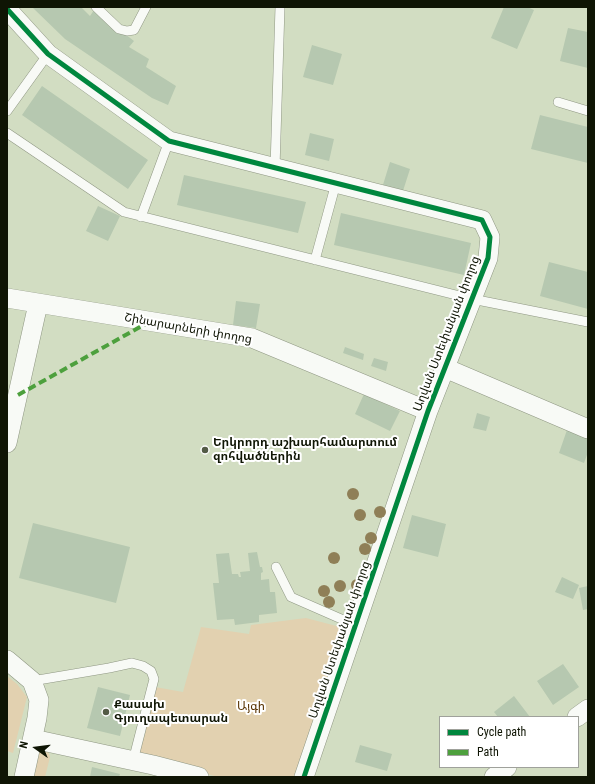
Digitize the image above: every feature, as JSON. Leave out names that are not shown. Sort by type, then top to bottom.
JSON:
[{"type":"street","name":"Աղվան Ստեփանյան փողոց","points":[[7,9],[48,54],[169,141],[482,220],[490,237],[488,258],[428,411],[304,777]]},
{"type":"street","name":"Շինարարների փողոց","points":[[7,298],[252,338],[428,411]]},
{"type":"street","points":[[7,444],[13,393],[38,304]]},
{"type":"street","points":[[445,368],[588,429]]},
{"type":"street","points":[[7,660],[32,681],[39,700],[37,718],[24,777]]},
{"type":"street","points":[[578,716],[588,709]]},
{"type":"street","points":[[32,739],[133,761],[153,768],[199,777]]},
{"type":"street","points":[[494,777],[507,768]]},
{"type":"lane","points":[[96,7],[119,29],[127,30],[134,30],[146,7]]},
{"type":"lane","points":[[275,168],[280,7]]},
{"type":"lane","points":[[7,111],[48,54]]},
{"type":"lane","points":[[558,102],[588,111]]},
{"type":"lane","points":[[7,133],[124,212],[472,299],[588,322]]},
{"type":"lane","points":[[141,217],[169,141]]},
{"type":"lane","points":[[315,260],[336,183]]},
{"type":"lane","points":[[276,567],[291,597],[356,625]]},
{"type":"lane","points":[[32,681],[132,663],[143,666],[151,671],[154,679],[133,761]]},
{"type":"green space","name":"Այգի","points":[[306,618],[344,628],[303,777],[218,777],[138,755],[155,687],[183,692],[201,627],[249,634],[251,625]]},
{"type":"green space","points":[[7,676],[17,684],[27,697],[13,753],[7,751]]},
{"type":"green space","points":[[41,749],[48,751],[50,757],[45,777],[32,777],[38,751]]},
{"type":"building","points":[[32,7],[81,7],[90,16],[94,10],[134,41],[129,47],[149,59],[146,67],[176,86],[168,105],[152,98],[65,39]]},
{"type":"building","points":[[504,7],[527,7],[534,10],[517,49],[491,38]]},
{"type":"building","points":[[568,28],[588,32],[588,68],[560,61]]},
{"type":"building","points":[[312,45],[342,54],[333,85],[303,77]]},
{"type":"building","points":[[42,86],[148,160],[128,189],[22,115]]},
{"type":"building","points":[[540,115],[588,127],[588,163],[531,149]]},
{"type":"building","points":[[310,133],[334,139],[329,161],[305,155]]},
{"type":"building","points":[[390,162],[410,169],[402,194],[382,188]]},
{"type":"building","points":[[184,175],[306,202],[298,233],[177,205]]},
{"type":"building","points":[[98,206],[120,216],[108,241],[86,231]]},
{"type":"building","points":[[341,213],[471,243],[464,275],[334,245]]},
{"type":"building","points":[[549,262],[588,272],[588,309],[540,296]]},
{"type":"building","points":[[236,301],[260,304],[256,328],[233,325]]},
{"type":"building","points":[[345,347],[364,354],[363,360],[343,353]]},
{"type":"building","points":[[374,358],[388,362],[386,371],[371,366]]},
{"type":"building","points":[[364,394],[400,411],[390,431],[355,414]]},
{"type":"building","points":[[477,413],[490,417],[486,431],[473,428]]},
{"type":"building","points":[[567,430],[588,438],[588,452],[584,463],[559,453]]},
{"type":"building","points":[[412,515],[446,524],[438,557],[403,548]]},
{"type":"building","points":[[33,523],[130,547],[116,603],[19,578]]},
{"type":"building","points":[[257,552],[260,567],[262,567],[263,572],[261,573],[261,580],[269,579],[270,592],[275,592],[277,613],[259,615],[259,622],[235,625],[234,619],[217,620],[213,583],[219,583],[216,554],[229,553],[232,574],[238,574],[239,577],[241,577],[240,572],[250,571],[248,553]]},
{"type":"building","points":[[562,577],[579,585],[573,599],[555,592]]},
{"type":"building","points":[[588,586],[588,609],[583,610],[579,588]]},
{"type":"building","points":[[563,664],[579,687],[553,705],[537,681]]},
{"type":"building","points":[[98,687],[130,695],[120,736],[87,728]]},
{"type":"building","points":[[514,696],[529,716],[497,716],[494,712]]},
{"type":"building","points":[[360,745],[392,754],[387,771],[355,762]]},
{"type":"building","points":[[92,767],[120,774],[119,777],[90,777]]},
{"type":"marked path","points":[[18,395],[149,322]]},
{"type":"cycle path","points":[[7,9],[48,54],[169,141],[482,220],[490,237],[488,258],[428,411],[304,777]]},
{"type":"place","name":"Երկրորդ աշխարհամարտում զոհվածներին","points":[[205,450]]},
{"type":"place","name":"Քասախ Գյուղապետարան","points":[[106,712]]}]
